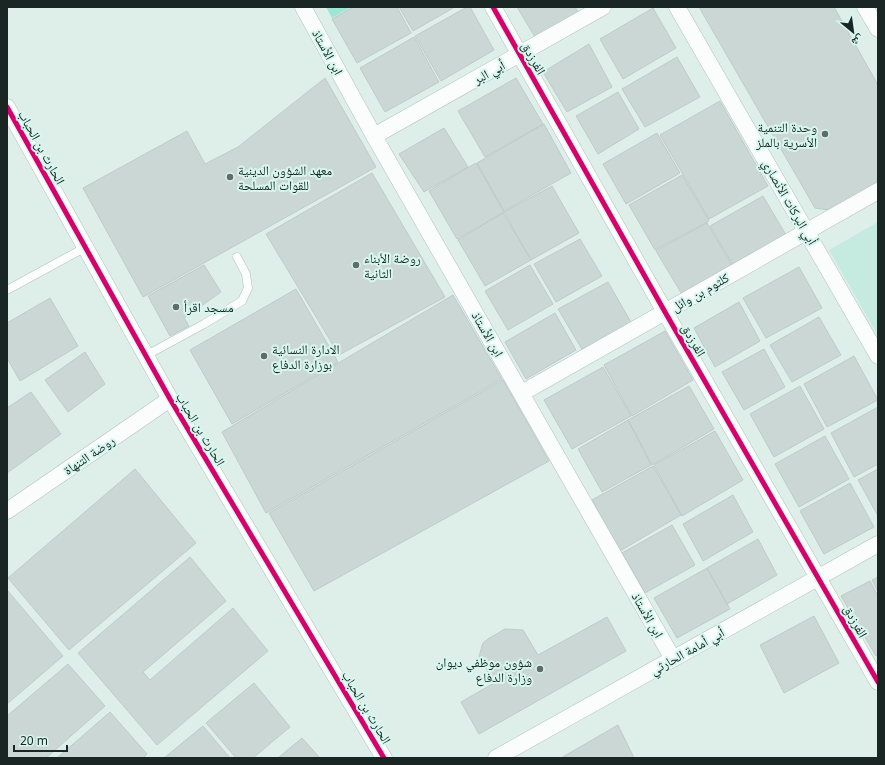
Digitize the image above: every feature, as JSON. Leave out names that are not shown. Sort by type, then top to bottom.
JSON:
[{"type":"street","name":"ابن الأستاذ","points":[[303,7],[374,136],[673,659]]},
{"type":"street","name":"الفرزدق","points":[[493,7],[878,682]]},
{"type":"street","name":"أبي البر","points":[[374,136],[603,7]]},
{"type":"street","name":"أبي البركات الأنصاري","points":[[677,7],[878,356]]},
{"type":"street","points":[[865,7],[878,29]]},
{"type":"street","name":"الحارث بن الحباب","points":[[7,107],[86,247],[145,356],[384,758]]},
{"type":"street","name":"كلثوم بن وائل","points":[[522,393],[878,191]]},
{"type":"street","name":"روضة التنهاة","points":[[7,511],[170,399]]},
{"type":"street","name":"أبي أمامة الحارثي","points":[[496,758],[878,544]]},
{"type":"lane","points":[[7,290],[86,247]]},
{"type":"lane","points":[[145,356],[204,324],[242,301],[248,288],[246,274],[237,257]]},
{"type":"shaded area","points":[[326,7],[351,7],[332,18]]},
{"type":"shaded area","points":[[878,222],[878,336],[829,250]]},
{"type":"building","points":[[353,7],[397,7],[411,33],[357,63],[332,19]]},
{"type":"building","points":[[399,7],[455,7],[413,31]]},
{"type":"building","points":[[467,7],[470,7],[494,50],[441,81],[415,36]]},
{"type":"building","points":[[517,7],[575,7],[578,12],[535,37]]},
{"type":"building","name":"وحدة التنمية الأسرية بالملز","points":[[699,7],[834,7],[878,85],[878,183],[830,210],[815,208]]},
{"type":"building","points":[[653,8],[676,48],[623,79],[600,39]]},
{"type":"building","points":[[414,37],[439,82],[385,112],[360,68]]},
{"type":"building","points":[[589,44],[612,87],[567,112],[543,72]]},
{"type":"building","points":[[677,57],[700,97],[645,127],[622,89]]},
{"type":"building","name":"معهد الشؤون الدينية للقوات المسلحة","points":[[325,78],[376,167],[143,297],[83,188],[187,131],[205,164],[238,147]]},
{"type":"building","points":[[516,78],[543,124],[485,157],[458,111]]},
{"type":"building","points":[[618,92],[639,129],[598,154],[576,116]]},
{"type":"building","points":[[720,101],[768,186],[709,219],[660,135]]},
{"type":"building","points":[[544,124],[571,173],[504,211],[477,163]]},
{"type":"building","points":[[444,128],[468,167],[424,192],[399,154]]},
{"type":"building","points":[[657,133],[680,173],[626,204],[603,164]]},
{"type":"building","points":[[476,163],[504,212],[457,239],[429,191]]},
{"type":"building","name":"روضة الأبناء الثانية","points":[[372,173],[445,297],[339,355],[266,234]]},
{"type":"building","points":[[682,175],[709,221],[655,250],[629,205]]},
{"type":"building","points":[[552,186],[579,233],[531,260],[504,212]]},
{"type":"building","points":[[763,196],[786,235],[733,265],[710,226]]},
{"type":"building","points":[[503,213],[531,260],[485,286],[458,240]]},
{"type":"building","points":[[707,223],[733,267],[683,296],[656,251]]},
{"type":"building","points":[[580,239],[602,276],[556,302],[534,264]]},
{"type":"building","name":"مسجد اقرأ","points":[[204,265],[221,292],[184,318],[189,326],[170,336],[148,296]]},
{"type":"building","points":[[530,265],[553,304],[508,330],[485,291]]},
{"type":"building","points":[[799,267],[822,308],[766,338],[743,298]]},
{"type":"building","points":[[608,282],[632,324],[583,351],[558,309]]},
{"type":"building","name":"الادارة النسائية بوزارة الدفاع","points":[[296,289],[338,362],[232,424],[190,350]]},
{"type":"building","points":[[453,295],[502,379],[266,513],[222,432]]},
{"type":"building","points":[[50,298],[78,346],[20,381],[7,358],[7,323]]},
{"type":"building","points":[[739,302],[760,341],[715,367],[694,328]]},
{"type":"building","points":[[555,313],[576,350],[526,379],[505,342]]},
{"type":"building","points":[[819,317],[841,355],[792,382],[770,345]]},
{"type":"building","points":[[665,331],[693,380],[632,416],[604,365]]},
{"type":"building","points":[[764,349],[785,387],[744,410],[722,372]]},
{"type":"building","points":[[85,352],[105,384],[68,412],[45,380]]},
{"type":"building","points":[[854,356],[878,400],[827,427],[804,384]]},
{"type":"building","points":[[603,367],[631,416],[572,449],[544,400]]},
{"type":"building","points":[[503,380],[549,461],[314,591],[269,513]]},
{"type":"building","points":[[689,386],[714,429],[652,465],[628,420]]},
{"type":"building","points":[[800,386],[824,429],[774,457],[750,414]]},
{"type":"building","points":[[31,392],[61,434],[7,473],[7,408]]},
{"type":"building","points":[[878,407],[878,464],[854,477],[831,433]]},
{"type":"building","points":[[628,420],[651,465],[602,492],[578,449]]},
{"type":"building","points":[[715,431],[743,480],[682,516],[654,465]]},
{"type":"building","points":[[825,436],[849,479],[799,507],[775,464]]},
{"type":"building","points":[[653,466],[681,515],[620,551],[592,500]]},
{"type":"building","points":[[135,469],[196,543],[69,650],[8,578]]},
{"type":"building","points":[[878,469],[878,516],[858,480]]},
{"type":"building","points":[[850,483],[874,527],[824,554],[800,511]]},
{"type":"building","points":[[733,495],[753,532],[703,561],[683,524]]},
{"type":"building","points":[[672,525],[695,565],[645,593],[622,553]]},
{"type":"building","points":[[758,539],[777,575],[727,604],[707,568]]},
{"type":"building","points":[[190,557],[226,601],[143,672],[150,680],[233,608],[268,651],[157,745],[78,653]]},
{"type":"building","points":[[707,568],[730,609],[677,638],[654,598]]},
{"type":"building","points":[[878,577],[878,592],[872,580]]},
{"type":"building","points":[[870,581],[878,596],[878,655],[876,656],[841,596]]},
{"type":"building","points":[[7,590],[63,656],[7,704]]},
{"type":"building","points":[[814,616],[839,663],[784,693],[760,645]]},
{"type":"building","name":"شؤون موظفي ديوان وزارة الدفاع","points":[[607,617],[626,651],[479,734],[461,702],[494,683],[479,656],[483,643],[505,629],[523,630],[538,655]]},
{"type":"building","points":[[68,664],[105,706],[46,758],[7,758],[7,716]]},
{"type":"building","points":[[254,683],[290,727],[253,758],[236,758],[206,723]]},
{"type":"building","points":[[110,712],[147,754],[143,758],[57,758]]},
{"type":"building","points":[[618,725],[634,758],[561,758]]},
{"type":"building","points":[[203,726],[230,758],[164,758]]},
{"type":"building","points":[[302,738],[320,758],[278,758]]},
{"type":"cycle path","points":[[493,7],[665,312],[878,682]]},
{"type":"cycle path","points":[[7,107],[170,399],[384,758]]},
{"type":"place","name":"وحدة التنمية الأسرية بالملز","points":[[825,134]]},
{"type":"place","name":"معهد الشؤون الدينية للقوات المسلحة","points":[[230,177]]},
{"type":"place","name":"روضة الأبناء الثانية","points":[[356,265]]},
{"type":"place","name":"مسجد اقرأ","points":[[176,307]]},
{"type":"place","name":"الادارة النسائية بوزارة الدفاع","points":[[264,356]]},
{"type":"place","name":"شؤون موظفي ديوان وزارة الدفاع","points":[[540,669]]}]
